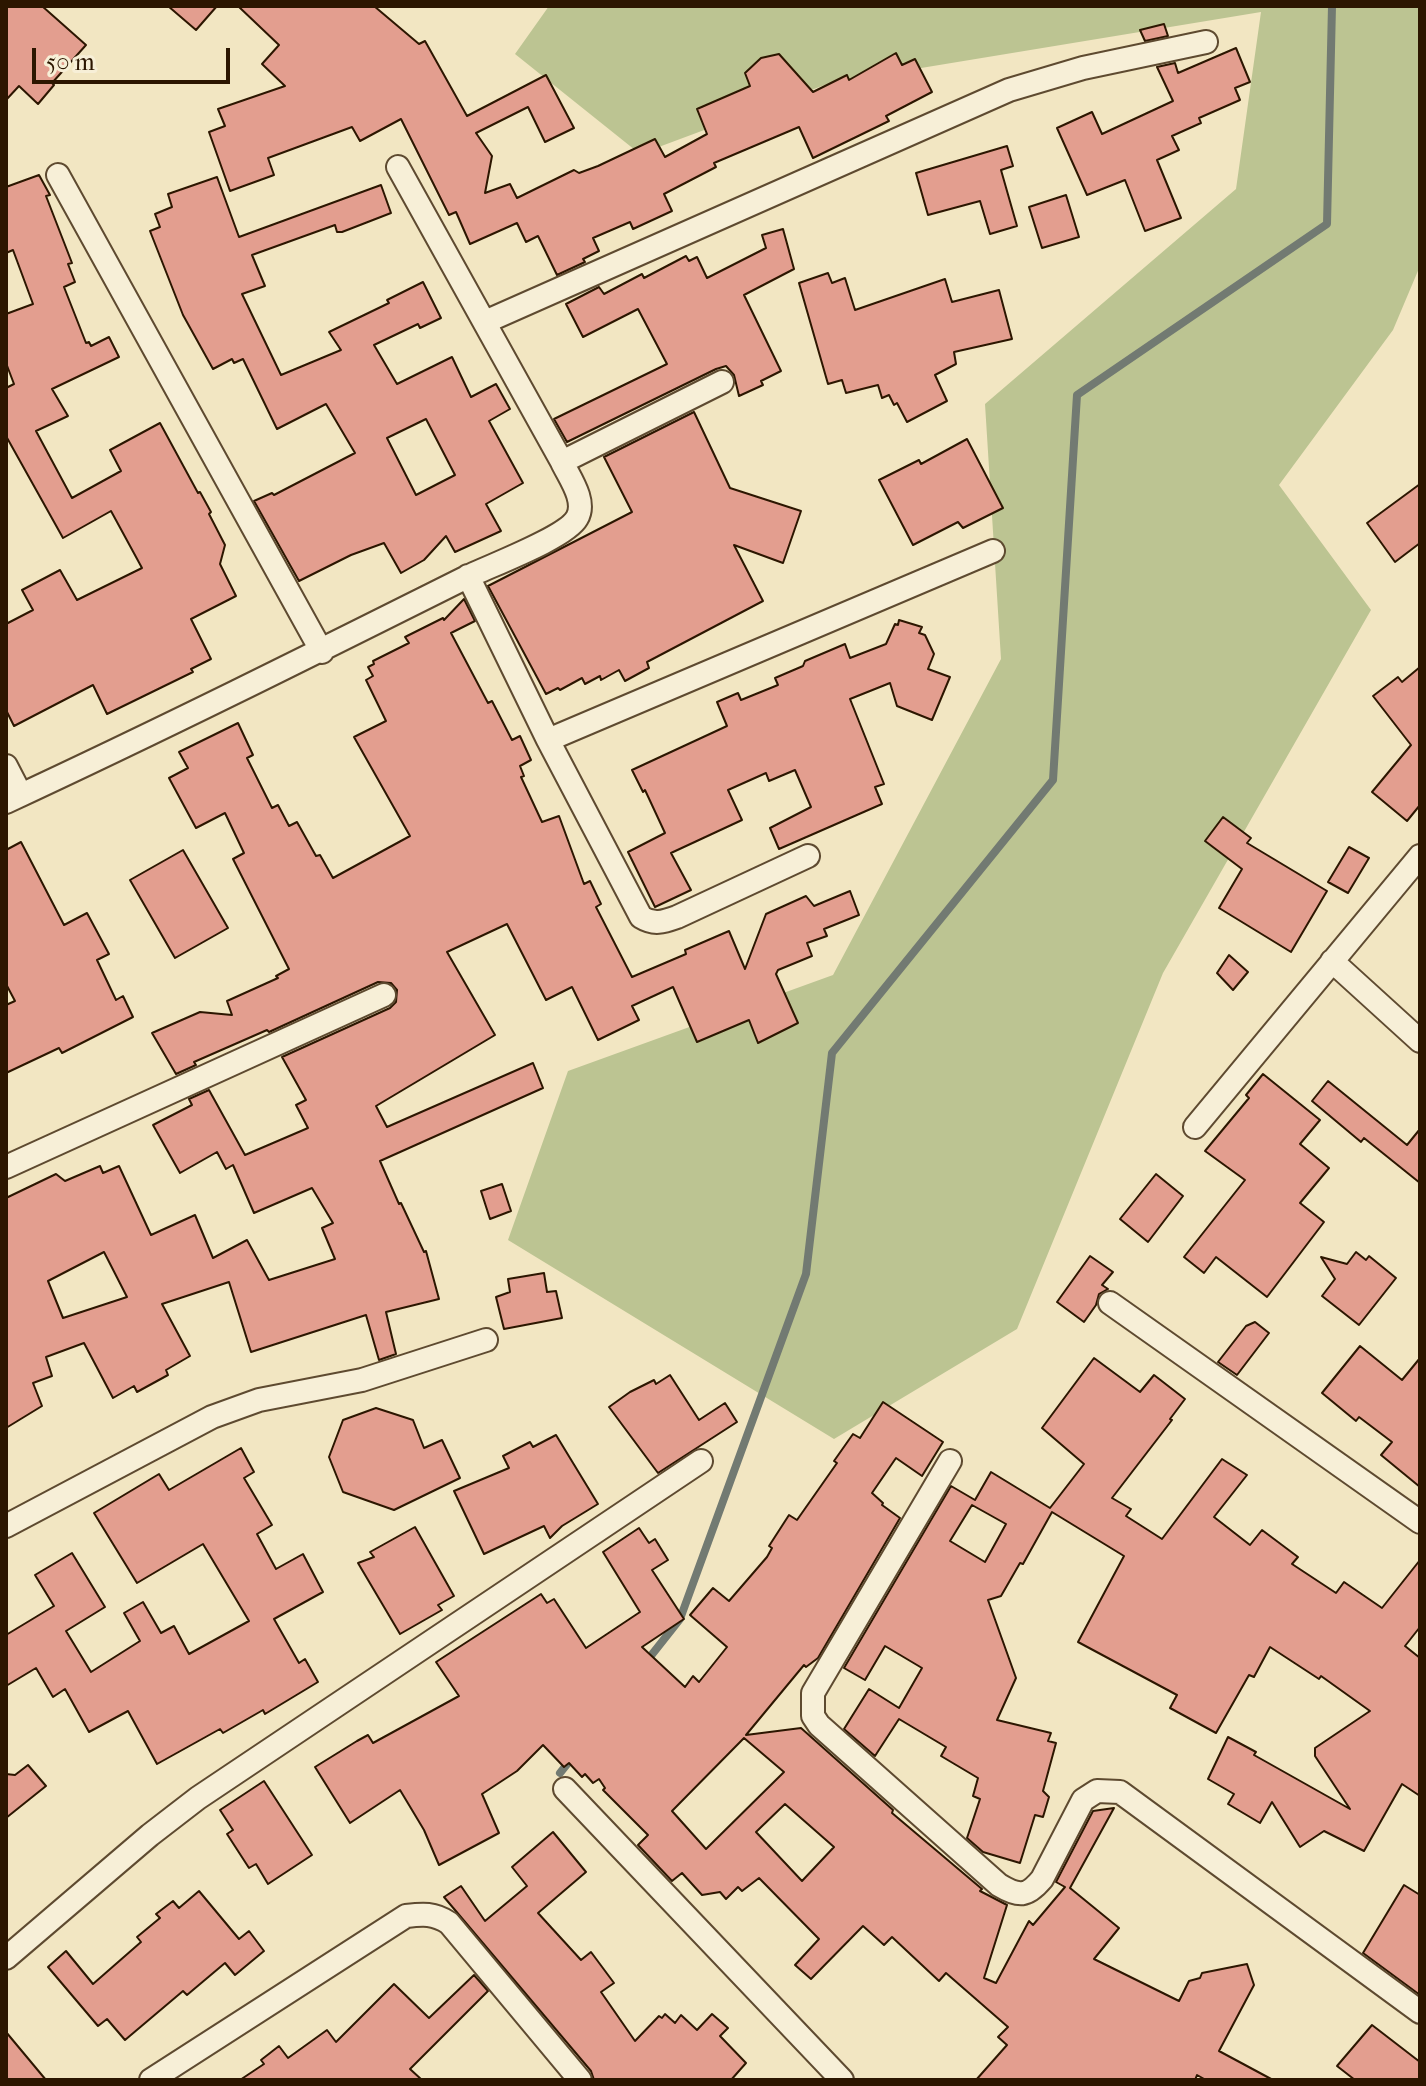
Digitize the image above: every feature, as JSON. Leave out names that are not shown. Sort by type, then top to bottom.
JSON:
[{"type":"street","points":[[485,322],[1009,90],[1083,68],[1206,42]]},
{"type":"street","points":[[6,766],[14,798],[322,652],[468,576],[554,536],[576,521],[580,504],[562,462],[398,167]]},
{"type":"street","points":[[58,175],[322,652]]},
{"type":"street","points":[[562,462],[722,382]]},
{"type":"street","points":[[548,740],[993,551]]},
{"type":"street","points":[[468,576],[548,740],[641,917],[649,922],[677,917],[808,856]]},
{"type":"street","points":[[1195,1127],[1420,856]]},
{"type":"street","points":[[1332,961],[1420,1041]]},
{"type":"street","points":[[6,1167],[384,995]]},
{"type":"street","points":[[1110,1303],[1420,1522]]},
{"type":"street","points":[[6,1526],[212,1417],[259,1400],[362,1380],[486,1340]]},
{"type":"street","points":[[6,1958],[198,1798],[701,1461]]},
{"type":"street","points":[[950,1461],[817,1685],[811,1706],[819,1725],[999,1885],[1018,1895],[1026,1895],[1042,1879],[1083,1800],[1097,1791],[1120,1792],[1420,2012]]},
{"type":"street","points":[[565,1789],[842,2080]]},
{"type":"street","points":[[151,2080],[406,1916],[424,1914],[438,1916],[449,1923],[580,2080]]},
{"type":"green space","points":[[549,6],[1420,6],[1420,266],[1393,330],[1279,485],[1371,610],[1163,973],[1017,1329],[834,1439],[508,1240],[568,1071],[833,975],[1001,659],[985,404],[1236,189],[1261,12],[830,83],[640,154],[515,54]]},
{"type":"building","points":[[6,6],[42,6],[86,45],[38,104],[19,86],[6,100]]},
{"type":"building","points":[[168,6],[217,6],[196,30]]},
{"type":"building","points":[[238,6],[374,6],[419,44],[425,41],[467,116],[546,75],[574,128],[545,142],[528,107],[476,133],[492,156],[485,193],[510,184],[517,198],[574,170],[579,173],[598,166],[655,139],[665,157],[707,134],[697,109],[750,86],[745,73],[761,58],[779,54],[813,92],[847,75],[849,80],[896,53],[902,65],[915,59],[932,92],[886,116],[889,121],[813,158],[799,127],[714,163],[716,167],[664,194],[672,211],[633,229],[630,222],[593,238],[599,251],[583,259],[585,262],[557,275],[538,236],[526,242],[517,223],[470,244],[456,212],[449,215],[401,119],[360,141],[352,127],[268,158],[274,175],[230,191],[209,132],[225,126],[218,109],[285,86],[262,64],[279,45]]},
{"type":"building","points":[[1164,24],[1168,36],[1145,41],[1140,30]]},
{"type":"building","points":[[1236,48],[1250,82],[1235,88],[1240,100],[1199,118],[1201,123],[1172,136],[1179,150],[1157,160],[1181,218],[1145,231],[1125,180],[1087,195],[1057,128],[1092,112],[1102,134],[1173,101],[1157,67],[1175,63],[1178,73]]},
{"type":"building","points":[[1007,146],[1013,166],[1001,170],[1017,226],[990,234],[980,201],[928,215],[916,173]]},
{"type":"building","points":[[39,175],[50,195],[46,196],[72,263],[68,264],[75,282],[64,287],[86,343],[89,342],[91,346],[109,337],[119,357],[52,389],[68,416],[36,431],[72,498],[121,471],[110,450],[160,423],[211,512],[209,514],[225,545],[220,564],[236,596],[191,619],[211,659],[191,669],[193,672],[107,714],[93,685],[14,726],[6,710],[6,624],[33,610],[22,590],[60,570],[77,600],[142,568],[111,511],[63,538],[6,436],[6,388],[14,384],[6,363],[6,314],[33,304],[13,250],[6,253],[6,187]]},
{"type":"building","points":[[217,177],[239,237],[381,185],[391,213],[342,232],[337,232],[335,225],[252,255],[265,286],[242,294],[281,375],[341,350],[329,332],[389,303],[387,300],[423,282],[441,318],[420,328],[418,324],[374,345],[397,384],[452,357],[471,397],[496,384],[510,409],[489,421],[523,483],[486,504],[501,531],[455,552],[446,536],[424,560],[401,573],[384,543],[351,555],[299,581],[254,501],[272,493],[274,495],[355,453],[326,404],[277,429],[243,359],[234,363],[232,359],[213,369],[183,315],[150,231],[160,227],[155,214],[172,207],[168,194]],"holes":[[[426,419],[455,475],[416,495],[387,438]]]},
{"type":"building","points":[[1066,195],[1079,237],[1042,248],[1029,207]]},
{"type":"building","points":[[783,229],[794,269],[744,295],[781,371],[761,381],[763,385],[739,396],[734,375],[726,366],[716,369],[567,442],[554,419],[667,364],[638,309],[583,337],[566,304],[599,287],[604,294],[642,274],[644,278],[686,256],[689,261],[697,257],[707,278],[766,248],[762,235]]},
{"type":"building","points":[[828,273],[832,283],[845,278],[855,310],[945,279],[952,302],[999,290],[1012,339],[954,352],[956,364],[935,375],[947,401],[907,422],[889,395],[882,398],[878,385],[846,393],[842,380],[828,384],[799,283]]},
{"type":"building","points":[[694,412],[730,488],[801,511],[783,563],[734,545],[763,601],[647,662],[649,668],[625,681],[619,670],[585,684],[582,678],[546,694],[488,586],[632,512],[604,457]]},
{"type":"building","points":[[967,439],[1003,508],[963,528],[958,522],[913,545],[879,480],[919,460],[921,464]]},
{"type":"building","points":[[1420,484],[1420,543],[1395,562],[1367,523]]},
{"type":"building","points":[[464,599],[475,621],[451,633],[488,703],[492,701],[512,740],[520,736],[531,760],[520,766],[524,776],[521,777],[542,822],[559,816],[584,884],[590,881],[601,904],[596,907],[632,977],[729,931],[745,969],[766,914],[806,896],[814,906],[850,891],[859,915],[824,929],[827,936],[807,943],[812,956],[778,970],[776,974],[798,1023],[758,1043],[749,1020],[697,1042],[673,987],[632,1006],[639,1020],[598,1040],[572,987],[546,1000],[507,924],[447,952],[495,1035],[376,1106],[387,1127],[533,1063],[543,1088],[380,1161],[399,1204],[426,1251],[439,1299],[386,1312],[396,1354],[379,1360],[366,1315],[251,1352],[229,1282],[162,1304],[190,1356],[166,1370],[168,1375],[137,1392],[134,1386],[113,1398],[84,1343],[46,1357],[52,1376],[33,1383],[42,1406],[6,1428],[6,1198],[56,1174],[65,1181],[100,1166],[103,1173],[119,1166],[151,1235],[195,1215],[213,1258],[247,1240],[269,1280],[335,1259],[322,1228],[333,1223],[312,1188],[254,1213],[233,1165],[226,1169],[217,1152],[180,1173],[153,1125],[192,1105],[189,1099],[209,1090],[245,1155],[308,1128],[296,1105],[306,1100],[282,1057],[390,1008],[396,1002],[397,990],[391,983],[378,982],[194,1062],[196,1065],[176,1074],[152,1033],[200,1012],[232,1015],[227,1001],[278,978],[276,976],[289,969],[233,859],[244,853],[225,813],[196,828],[169,778],[188,768],[179,752],[238,723],[253,755],[247,758],[272,808],[278,805],[289,826],[297,822],[316,856],[320,855],[333,878],[410,836],[354,737],[386,721],[366,680],[373,676],[368,667],[374,664],[373,661],[409,643],[405,637],[444,620]],"holes":[[[104,1252],[127,1297],[63,1318],[48,1281]]]},
{"type":"building","points":[[899,620],[922,627],[919,633],[925,635],[934,654],[928,669],[950,677],[932,720],[897,706],[890,683],[850,699],[884,784],[875,787],[882,804],[779,849],[770,828],[811,807],[795,770],[769,781],[766,773],[728,790],[742,820],[671,853],[691,890],[655,907],[628,852],[665,833],[632,770],[727,726],[717,702],[738,693],[741,700],[778,685],[775,678],[845,644],[850,658],[886,644]]},
{"type":"building","points":[[1420,667],[1420,805],[1407,821],[1372,792],[1411,745],[1373,696],[1398,677],[1402,682]]},
{"type":"building","points":[[1223,817],[1251,838],[1247,843],[1327,891],[1291,952],[1219,908],[1242,869],[1205,841]]},
{"type":"building","points":[[21,842],[64,925],[87,913],[109,954],[97,960],[116,1000],[123,996],[133,1017],[62,1053],[59,1048],[6,1073],[6,1005],[15,1001],[6,984],[6,850]]},
{"type":"building","points":[[1349,847],[1369,858],[1348,893],[1328,882]]},
{"type":"building","points":[[183,850],[228,928],[175,958],[130,880]]},
{"type":"building","points":[[1229,955],[1248,972],[1233,990],[1217,973]]},
{"type":"building","points":[[1263,1074],[1320,1120],[1300,1144],[1329,1168],[1300,1203],[1324,1222],[1267,1297],[1216,1257],[1204,1273],[1184,1257],[1245,1180],[1205,1151],[1249,1098],[1246,1095]]},
{"type":"building","points":[[1328,1081],[1407,1145],[1420,1129],[1420,1183],[1364,1138],[1361,1142],[1312,1101]]},
{"type":"building","points":[[1156,1174],[1183,1196],[1148,1242],[1120,1219]]},
{"type":"building","points":[[502,1184],[511,1211],[490,1219],[481,1191]]},
{"type":"building","points":[[1356,1252],[1366,1260],[1369,1256],[1396,1278],[1359,1325],[1322,1296],[1335,1279],[1321,1257],[1347,1264]]},
{"type":"building","points":[[1090,1256],[1113,1272],[1102,1285],[1108,1289],[1099,1294],[1096,1305],[1084,1322],[1057,1302]]},
{"type":"building","points":[[544,1273],[547,1292],[556,1291],[562,1318],[504,1329],[496,1297],[510,1292],[508,1279]]},
{"type":"building","points":[[1255,1322],[1269,1333],[1237,1375],[1218,1362],[1246,1326]]},
{"type":"building","points":[[1360,1346],[1402,1380],[1420,1358],[1420,1487],[1381,1455],[1392,1442],[1359,1417],[1356,1421],[1322,1393]]},
{"type":"building","points":[[1094,1358],[1140,1392],[1154,1375],[1185,1399],[1112,1498],[1131,1509],[1126,1516],[1162,1539],[1222,1459],[1247,1475],[1214,1517],[1250,1545],[1262,1530],[1298,1557],[1292,1564],[1336,1593],[1344,1582],[1382,1608],[1420,1560],[1420,1627],[1405,1646],[1420,1658],[1420,1796],[1402,1784],[1364,1851],[1324,1831],[1300,1847],[1272,1802],[1260,1823],[1228,1804],[1234,1794],[1208,1779],[1228,1737],[1350,1809],[1315,1756],[1315,1748],[1370,1711],[1321,1676],[1319,1679],[1270,1647],[1254,1677],[1249,1675],[1216,1733],[1170,1708],[1177,1695],[1078,1642],[1124,1556],[1052,1512],[1001,1596],[988,1600],[1016,1678],[997,1720],[1051,1733],[1048,1741],[1056,1743],[1043,1791],[1049,1797],[1043,1817],[1035,1815],[1020,1863],[983,1852],[967,1838],[980,1799],[973,1796],[978,1778],[941,1756],[946,1747],[899,1719],[875,1756],[844,1729],[869,1689],[899,1708],[922,1668],[885,1646],[865,1680],[844,1668],[951,1486],[975,1500],[991,1472],[1050,1508],[1084,1464],[1042,1428]],"holes":[[[972,1505],[1006,1524],[985,1562],[950,1541]]]},
{"type":"building","points":[[670,1375],[699,1420],[725,1403],[737,1422],[658,1473],[609,1407],[630,1392],[654,1380],[656,1384]]},
{"type":"building","points":[[883,1402],[943,1442],[922,1476],[896,1458],[872,1493],[900,1518],[818,1658],[806,1667],[804,1665],[746,1735],[801,1728],[893,1810],[892,1813],[982,1889],[980,1891],[1007,1905],[984,1978],[996,1983],[1029,1921],[1033,1925],[1065,1887],[1056,1882],[1093,1811],[1114,1808],[1070,1888],[1119,1928],[1094,1959],[1179,2001],[1189,1981],[1200,1978],[1202,1973],[1247,1964],[1254,1985],[1219,2051],[1273,2080],[1206,2080],[1197,2075],[1195,2080],[976,2080],[1007,2045],[998,2037],[1008,2027],[946,1973],[939,1981],[892,1937],[884,1945],[863,1926],[811,1979],[795,1965],[819,1939],[759,1878],[742,1891],[738,1887],[726,1899],[720,1892],[702,1895],[682,1873],[672,1881],[638,1845],[648,1835],[603,1790],[605,1788],[599,1779],[593,1783],[585,1774],[582,1777],[569,1763],[564,1767],[543,1745],[517,1771],[482,1794],[499,1833],[439,1865],[424,1830],[400,1790],[350,1823],[315,1767],[368,1735],[373,1743],[459,1696],[436,1662],[541,1594],[547,1603],[554,1599],[586,1648],[640,1612],[603,1552],[639,1528],[649,1543],[655,1539],[668,1560],[652,1570],[684,1619],[642,1647],[685,1687],[693,1676],[699,1682],[727,1647],[690,1615],[713,1588],[729,1601],[767,1557],[772,1548],[769,1546],[789,1515],[797,1520],[837,1463],[834,1461],[853,1434],[860,1438]],"holes":[[[744,1738],[784,1772],[706,1849],[672,1811]],[[785,1804],[834,1847],[802,1881],[756,1832]]]},
{"type":"building","points":[[376,1408],[413,1420],[424,1448],[442,1440],[460,1478],[394,1510],[343,1492],[329,1457],[343,1420]]},
{"type":"building","points":[[556,1435],[598,1504],[562,1526],[550,1538],[544,1526],[484,1554],[454,1491],[509,1468],[503,1456],[530,1442],[533,1447]]},
{"type":"building","points":[[241,1448],[254,1472],[244,1478],[272,1525],[257,1534],[276,1569],[303,1554],[323,1592],[274,1619],[299,1663],[305,1659],[318,1682],[265,1714],[263,1710],[223,1733],[220,1729],[157,1764],[128,1711],[89,1732],[65,1689],[53,1697],[36,1668],[6,1686],[6,1635],[54,1606],[35,1575],[72,1553],[105,1607],[66,1631],[91,1672],[140,1641],[124,1613],[143,1602],[161,1633],[174,1626],[189,1654],[249,1621],[203,1544],[137,1583],[94,1513],[159,1474],[169,1490]]},
{"type":"building","points":[[415,1527],[454,1596],[438,1605],[442,1610],[400,1634],[358,1563],[374,1557],[370,1552]]},
{"type":"building","points":[[28,1765],[46,1786],[6,1818],[6,1774],[15,1775]]},
{"type":"building","points":[[264,1781],[312,1855],[268,1884],[256,1864],[249,1868],[227,1834],[233,1830],[220,1810]]},
{"type":"building","points":[[553,1832],[586,1872],[538,1913],[581,1960],[591,1952],[614,1983],[601,1992],[635,2041],[659,2016],[662,2018],[665,2014],[675,2023],[681,2015],[697,2030],[712,2014],[728,2028],[720,2036],[746,2063],[731,2080],[594,2080],[591,2071],[444,1897],[461,1886],[485,1921],[527,1886],[512,1867]]},
{"type":"building","points":[[1404,1885],[1420,1895],[1420,1995],[1363,1953]]},
{"type":"building","points":[[199,1891],[239,1939],[249,1931],[264,1951],[235,1975],[225,1963],[187,1995],[183,1991],[125,2040],[107,2019],[98,2026],[48,1967],[66,1951],[93,1984],[141,1942],[137,1937],[160,1918],[156,1914],[173,1901],[179,1908]]},
{"type":"building","points":[[474,1975],[488,1991],[410,2069],[422,2080],[240,2080],[264,2064],[261,2060],[279,2046],[288,2058],[327,2030],[336,2042],[394,1984],[429,2018]]},
{"type":"building","points":[[1372,2025],[1420,2062],[1420,2080],[1355,2080],[1337,2066]]},
{"type":"building","points":[[6,2032],[46,2080],[6,2080]]},
{"type":"waterway","points":[[646,1662],[680,1619],[806,1274],[832,1053],[1053,780],[1077,395],[1327,224],[1332,6]]},
{"type":"waterway","points":[[560,1773],[572,1758]]}]
